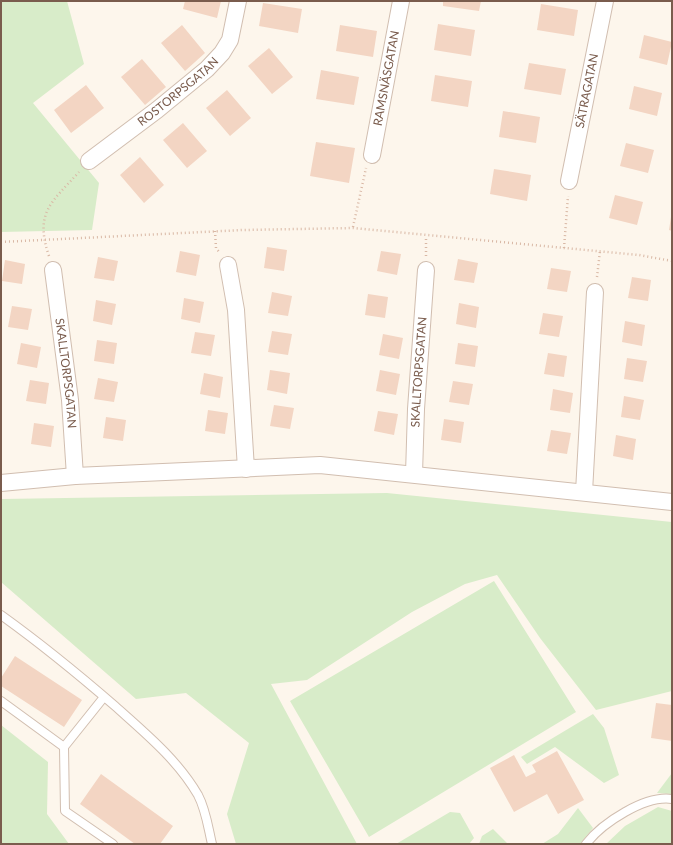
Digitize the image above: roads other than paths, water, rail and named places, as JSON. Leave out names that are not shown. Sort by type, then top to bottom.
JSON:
[{"type":"street","name":"ROSTORPSGATAN","points":[[89,161],[168,101],[206,69],[222,53],[230,40],[238,1]]},
{"type":"street","name":"RAMSNÄSGATAN","points":[[372,155],[401,1]]},
{"type":"street","name":"SÄTRAGATAN","points":[[569,181],[605,1]]},
{"type":"street","points":[[228,265],[236,310],[246,469]]},
{"type":"street","name":"SKALLTORPSGATAN","points":[[53,270],[70,400],[75,476]]},
{"type":"street","name":"SKALLTORPSGATAN","points":[[414,474],[416,409],[426,270]]},
{"type":"street","points":[[584,492],[595,292]]},
{"type":"street","points":[[1,483],[75,476],[320,465],[672,502]]},
{"type":"lane","points":[[1,615],[104,697],[146,733],[179,767],[198,796],[207,819],[212,844]]},
{"type":"lane","points":[[104,697],[64,747],[65,811],[113,844]]},
{"type":"lane","points":[[1,701],[64,747]]},
{"type":"lane","points":[[586,844],[613,821],[643,803],[662,798],[672,799]]}]
